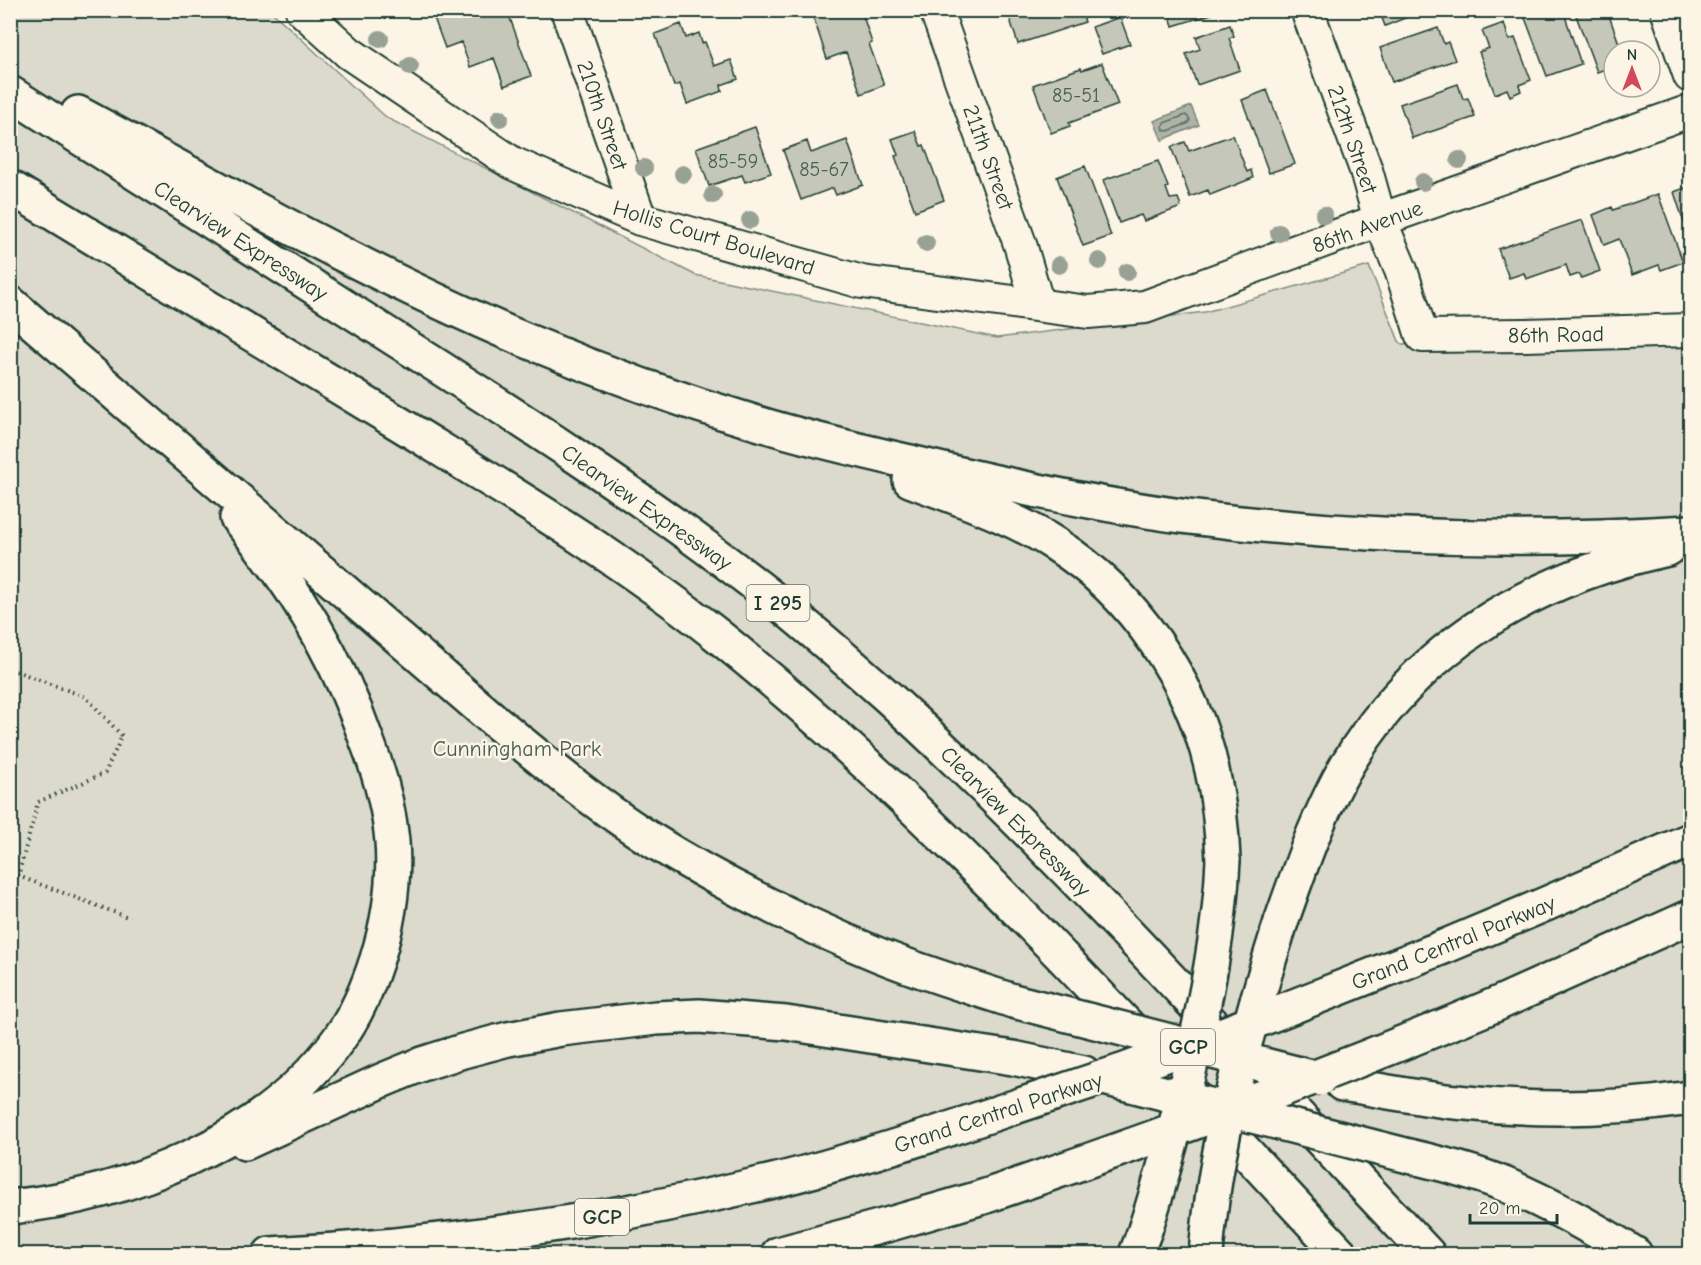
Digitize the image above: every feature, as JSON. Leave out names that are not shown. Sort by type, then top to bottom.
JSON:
[{"type":"highway","points":[[10,76],[328,247],[452,308],[604,371],[757,423],[994,512],[1056,544],[1112,590],[1133,613],[1183,687],[1195,715],[1212,770],[1222,827],[1221,900],[1206,997],[1171,1144],[1141,1242]]},
{"type":"highway","name":"Clearview Expressway","points":[[10,93],[493,401],[669,520],[754,583],[837,652],[992,795],[1139,945],[1428,1254]]},
{"type":"highway","name":"I 295","points":[[10,187],[542,513],[632,573],[714,633],[795,700],[947,841],[1092,989],[1341,1254]]},
{"type":"highway","points":[[10,303],[547,765],[648,837],[754,898],[813,926],[880,956],[1013,1001],[1342,1084],[1454,1102],[1556,1109],[1608,1108],[1690,1098]]},
{"type":"highway","points":[[138,412],[209,486],[250,533],[281,574],[315,627],[342,679],[372,754],[388,812],[392,841],[392,893],[373,971],[352,1019],[333,1047],[304,1079],[261,1115],[200,1153],[139,1179]]},
{"type":"highway","points":[[757,423],[851,448],[1021,488],[1189,517],[1271,526],[1420,536],[1631,536],[1690,532]]},
{"type":"highway","points":[[1206,1254],[1212,1197],[1228,1116],[1253,1015],[1281,922],[1317,826],[1348,763],[1383,714],[1429,665],[1482,623],[1538,592],[1600,567],[1634,556],[1690,544]]},
{"type":"highway","name":"Grand Central Parkway","points":[[270,1254],[470,1238],[625,1212],[779,1179],[925,1137],[1226,1033],[1446,946],[1690,840]]},
{"type":"highway","points":[[778,1254],[983,1197],[1282,1091],[1497,1004],[1690,917]]},
{"type":"highway","points":[[10,1207],[58,1199],[139,1179],[239,1145],[423,1064],[508,1039],[612,1022],[699,1016],[786,1023],[1013,1058],[1084,1073],[1462,1169],[1555,1207],[1635,1254]]},
{"type":"street","name":"Hollis Court Boulevard","points":[[302,10],[349,53],[512,163],[640,219],[862,282],[1038,305]]},
{"type":"street","name":"210th Street","points":[[567,10],[640,219]]},
{"type":"street","name":"211th Street","points":[[936,10],[1020,244],[1038,305]]},
{"type":"street","name":"212th Street","points":[[1307,10],[1366,170],[1380,220],[1401,270],[1422,336]]},
{"type":"street","points":[[1667,10],[1690,76]]},
{"type":"street","name":"86th Avenue","points":[[1038,305],[1088,312],[1145,307],[1380,220],[1690,111]]},
{"type":"street","name":"86th Road","points":[[1422,336],[1690,330]]},
{"type":"path","points":[[10,669],[86,697],[122,736],[105,773],[38,802],[18,876]]},
{"type":"path","points":[[10,877],[18,876],[130,918]]},
{"type":"green space","name":"Cunningham Park","points":[[10,11],[271,11],[387,118],[695,275],[997,338],[1205,312],[1369,266],[1402,344],[1690,341],[1690,1254],[11,1254]]},
{"type":"water","points":[[1191,106],[1199,125],[1162,140],[1154,121]]},
{"type":"building","points":[[455,10],[507,10],[531,76],[504,86],[494,58],[470,67],[461,42],[445,48],[434,18]]},
{"type":"building","points":[[811,10],[861,10],[872,43],[869,44],[884,85],[861,94],[846,52],[827,59]]},
{"type":"building","points":[[1007,10],[1081,10],[1085,22],[1018,44]]},
{"type":"building","points":[[1168,10],[1214,10],[1215,13],[1173,26]]},
{"type":"building","points":[[1379,10],[1425,10],[1385,26]]},
{"type":"building","points":[[1522,10],[1543,10],[1545,16],[1563,10],[1581,64],[1547,76]]},
{"type":"building","points":[[1574,10],[1607,10],[1617,39],[1602,39],[1602,70],[1597,72]]},
{"type":"building","points":[[1120,17],[1130,44],[1102,54],[1092,27]]},
{"type":"building","points":[[1504,23],[1509,40],[1515,38],[1531,80],[1519,85],[1521,91],[1510,96],[1507,89],[1495,94],[1479,52],[1489,48],[1482,31]]},
{"type":"building","points":[[681,24],[686,38],[699,33],[714,66],[731,60],[738,79],[721,85],[722,91],[687,104],[680,84],[674,86],[655,34]]},
{"type":"building","points":[[1230,25],[1234,36],[1229,38],[1240,70],[1197,85],[1186,54],[1200,49],[1196,37]]},
{"type":"building","points":[[1438,28],[1444,44],[1448,42],[1455,60],[1392,82],[1380,48]]},
{"type":"building","points":[[1102,63],[1118,105],[1069,123],[1070,126],[1051,133],[1033,85]]},
{"type":"building","points":[[1458,84],[1463,99],[1468,98],[1475,117],[1412,138],[1400,104]]},
{"type":"building","points":[[1267,90],[1295,164],[1269,173],[1242,100]]},
{"type":"building","points":[[755,127],[771,173],[745,182],[742,175],[709,186],[696,148]]},
{"type":"building","points":[[915,131],[921,146],[924,145],[944,200],[915,211],[895,156],[898,155],[892,139]]},
{"type":"building","points":[[1233,135],[1247,172],[1251,170],[1253,178],[1210,195],[1208,190],[1190,197],[1171,147],[1185,142],[1189,151]]},
{"type":"building","points":[[847,140],[863,185],[836,195],[833,188],[801,200],[783,150],[807,141],[811,153]]},
{"type":"building","points":[[1158,161],[1170,199],[1178,198],[1181,207],[1144,221],[1141,215],[1119,223],[1103,180]]},
{"type":"building","points":[[1085,166],[1111,236],[1083,246],[1057,177]]},
{"type":"building","points":[[1690,186],[1690,241],[1674,192]]},
{"type":"building","points":[[1658,194],[1683,262],[1661,270],[1659,265],[1632,275],[1619,239],[1604,245],[1593,215]]},
{"type":"building","points":[[1582,220],[1600,271],[1581,278],[1579,274],[1570,277],[1566,265],[1526,279],[1524,273],[1509,278],[1498,249]]}]
